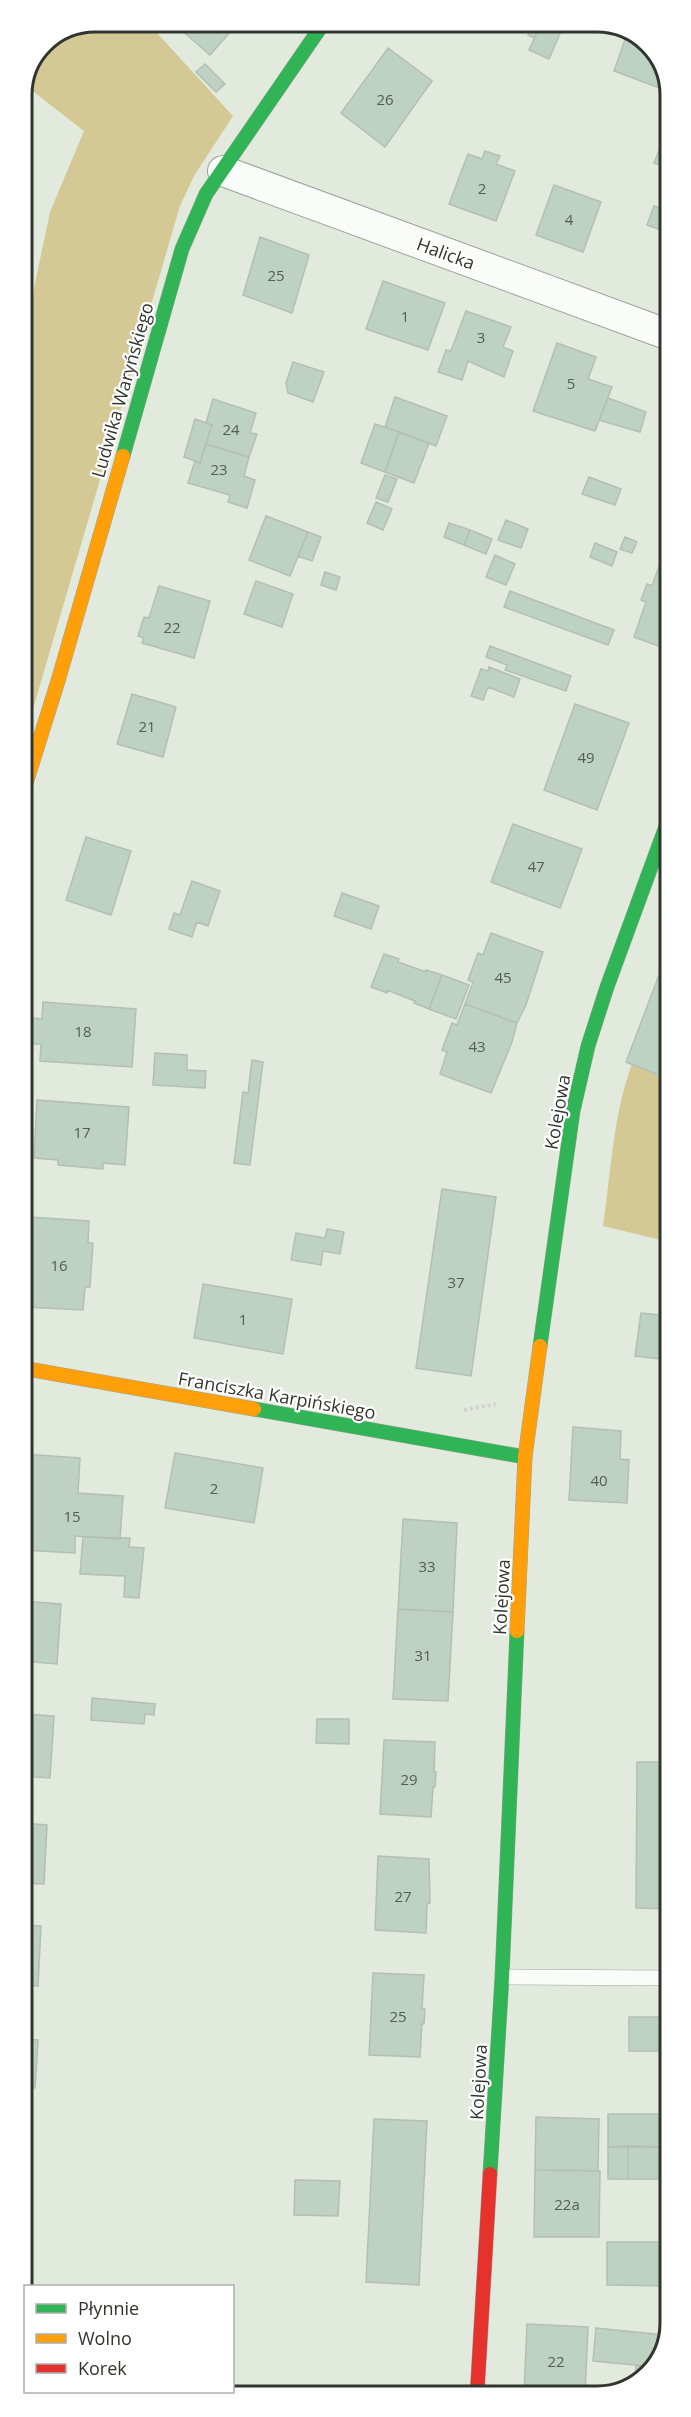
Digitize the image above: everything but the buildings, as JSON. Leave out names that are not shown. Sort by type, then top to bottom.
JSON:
[{"type":"street","name":"Ludwika Waryńskiego","points":[[32,764],[182,249],[195,215],[318,32]]},
{"type":"street","name":"Halicka","points":[[223,171],[660,332]]},
{"type":"street","name":"Kolejowa","points":[[478,2386],[502,1977],[525,1457],[576,1101],[588,1046],[660,843]]},
{"type":"street","name":"Franciszka Karpińskiego","points":[[32,1370],[525,1457]]},
{"type":"lane","points":[[502,1977],[660,1978]]},
{"type":"shaded area","points":[[156,32],[233,116],[194,176],[180,206],[32,712],[32,296],[50,212],[84,131],[32,91],[36,70],[42,59],[59,42],[82,33]]},
{"type":"shaded area","points":[[632,1064],[660,1076],[660,1240],[603,1226],[613,1144]]},
{"type":"traffic: fast","points":[[123,456],[182,249],[206,194],[317,32]]},
{"type":"traffic: fast","points":[[540,1346],[573,1111],[588,1046],[660,843]]},
{"type":"traffic: fast","points":[[254,1409],[525,1457]]},
{"type":"traffic: fast","points":[[490,2174],[502,1977],[517,1631]]},
{"type":"traffic: slow","points":[[32,764],[123,456]]},
{"type":"traffic: slow","points":[[517,1631],[525,1457],[540,1346]]},
{"type":"traffic: slow","points":[[32,1370],[254,1409]]},
{"type":"traffic: jam","points":[[478,2386],[490,2174]]}]
